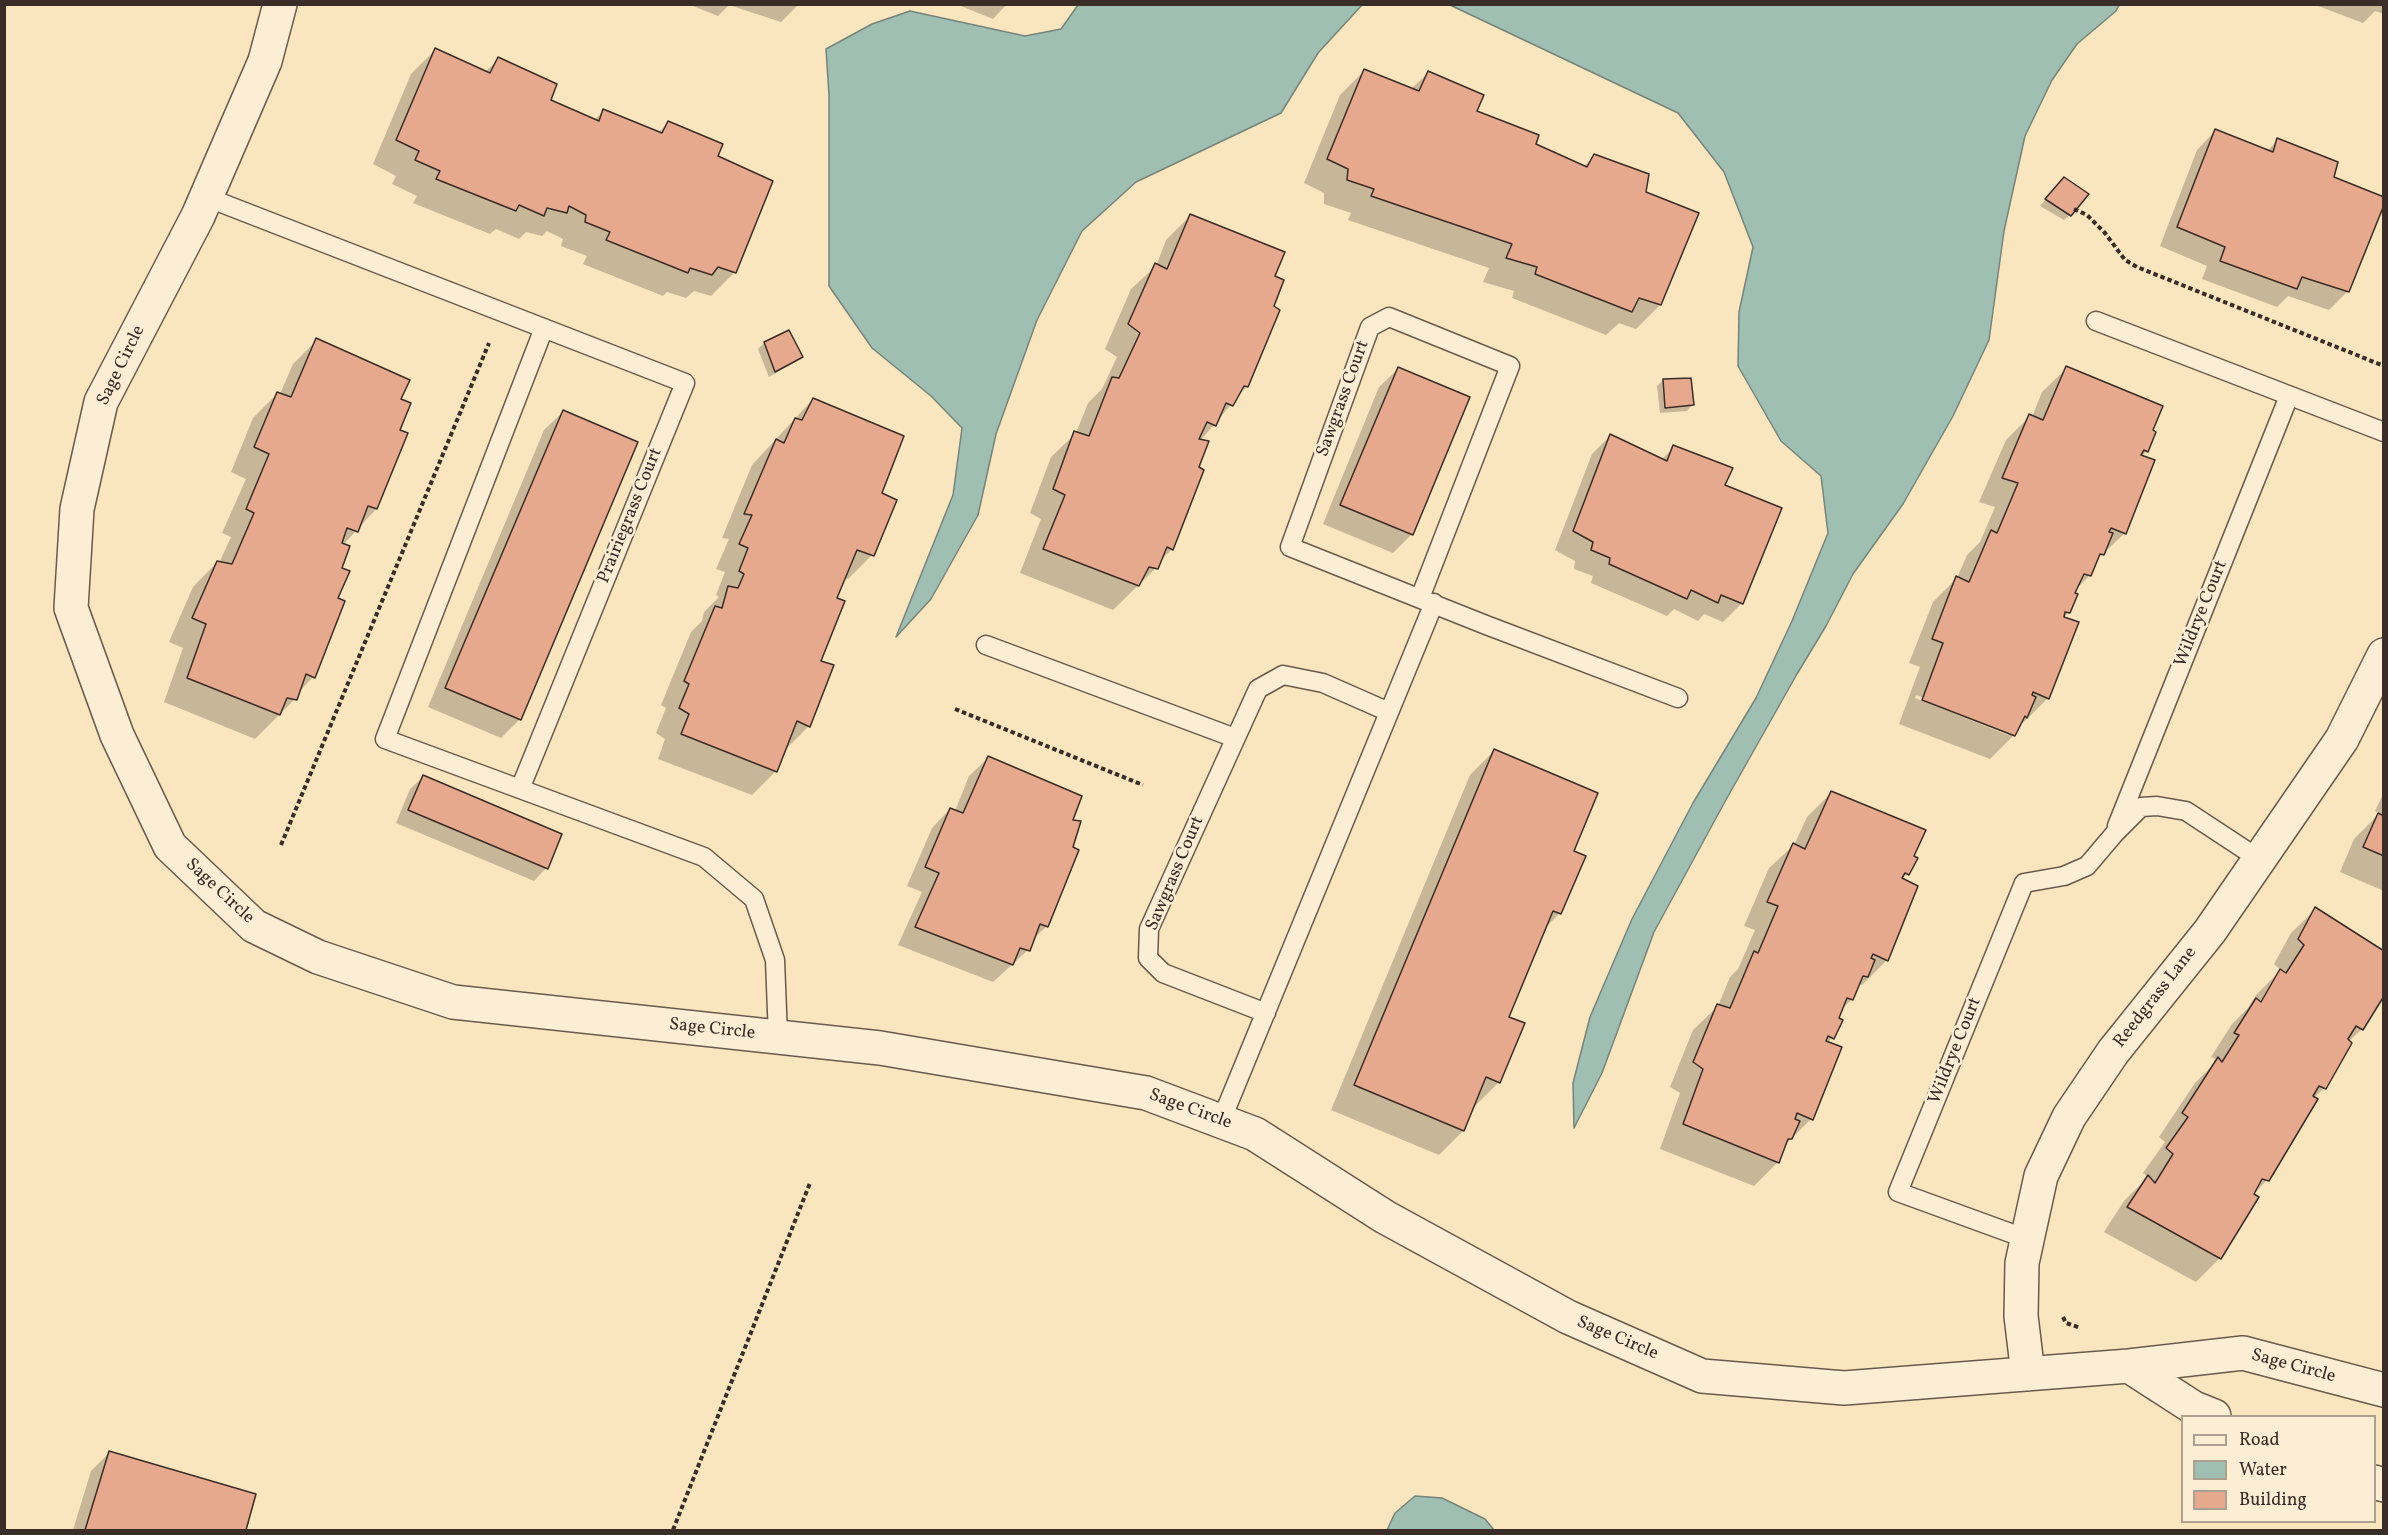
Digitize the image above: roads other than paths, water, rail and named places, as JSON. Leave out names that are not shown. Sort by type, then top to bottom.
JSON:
[{"type":"street","name":"Sage Circle","points":[[280,4],[265,61],[206,197],[101,402],[77,508],[71,608],[117,735],[170,846],[254,926],[318,957],[453,1002],[880,1047],[1146,1093],[1255,1134],[1385,1217],[1568,1317],[1702,1376],[1844,1388],[2129,1366],[2243,1353],[2384,1390]]},
{"type":"street","name":"Reedgrass Lane","points":[[2028,1374],[2021,1316],[2022,1263],[2041,1176],[2069,1117],[2113,1052],[2210,931],[2342,739],[2384,655]]},
{"type":"street","points":[[2129,1366],[2194,1408],[2212,1415]]},
{"type":"lane","name":"Prairiegrass Court","points":[[206,197],[685,383],[520,789]]},
{"type":"lane","name":"Sawgrass Court","points":[[1221,1121],[1389,712],[1427,601],[1510,366],[1389,317],[1370,327],[1290,547],[1427,601],[1678,698]]},
{"type":"lane","points":[[2096,321],[2384,432]]},
{"type":"lane","points":[[544,328],[385,739],[704,857],[754,899],[775,960],[778,1037]]},
{"type":"lane","name":"Wildrye Court","points":[[2115,833],[2289,396]]},
{"type":"lane","points":[[986,645],[1235,738]]},
{"type":"lane","name":"Sawgrass Court","points":[[1266,1013],[1163,973],[1148,958],[1149,929],[1258,689],[1283,675],[1323,683],[1389,712]]},
{"type":"lane","name":"Wildrye Court","points":[[2027,1239],[1898,1192],[2024,883],[2064,876],[2087,866],[2140,807],[2157,806],[2186,811],[2259,859]]},
{"type":"water","points":[[1078,5],[1362,5],[1318,53],[1281,113],[1136,182],[1082,231],[1037,320],[996,434],[978,515],[931,599],[896,637],[953,495],[962,428],[931,396],[872,348],[829,286],[829,95],[826,49],[872,24],[910,11],[1025,36],[1061,29]]},
{"type":"water","points":[[1450,5],[2119,5],[2116,11],[2077,44],[2052,80],[2025,136],[2004,231],[1989,340],[1953,416],[1903,504],[1853,574],[1654,932],[1602,1073],[1574,1128],[1573,1083],[1590,1017],[1632,919],[1693,803],[1756,698],[1792,621],[1828,533],[1821,476],[1781,441],[1738,366],[1739,312],[1753,247],[1724,172],[1678,113]]},
{"type":"water","points":[[1415,1496],[1442,1498],[1485,1519],[1494,1530],[1387,1530],[1395,1513]]}]
